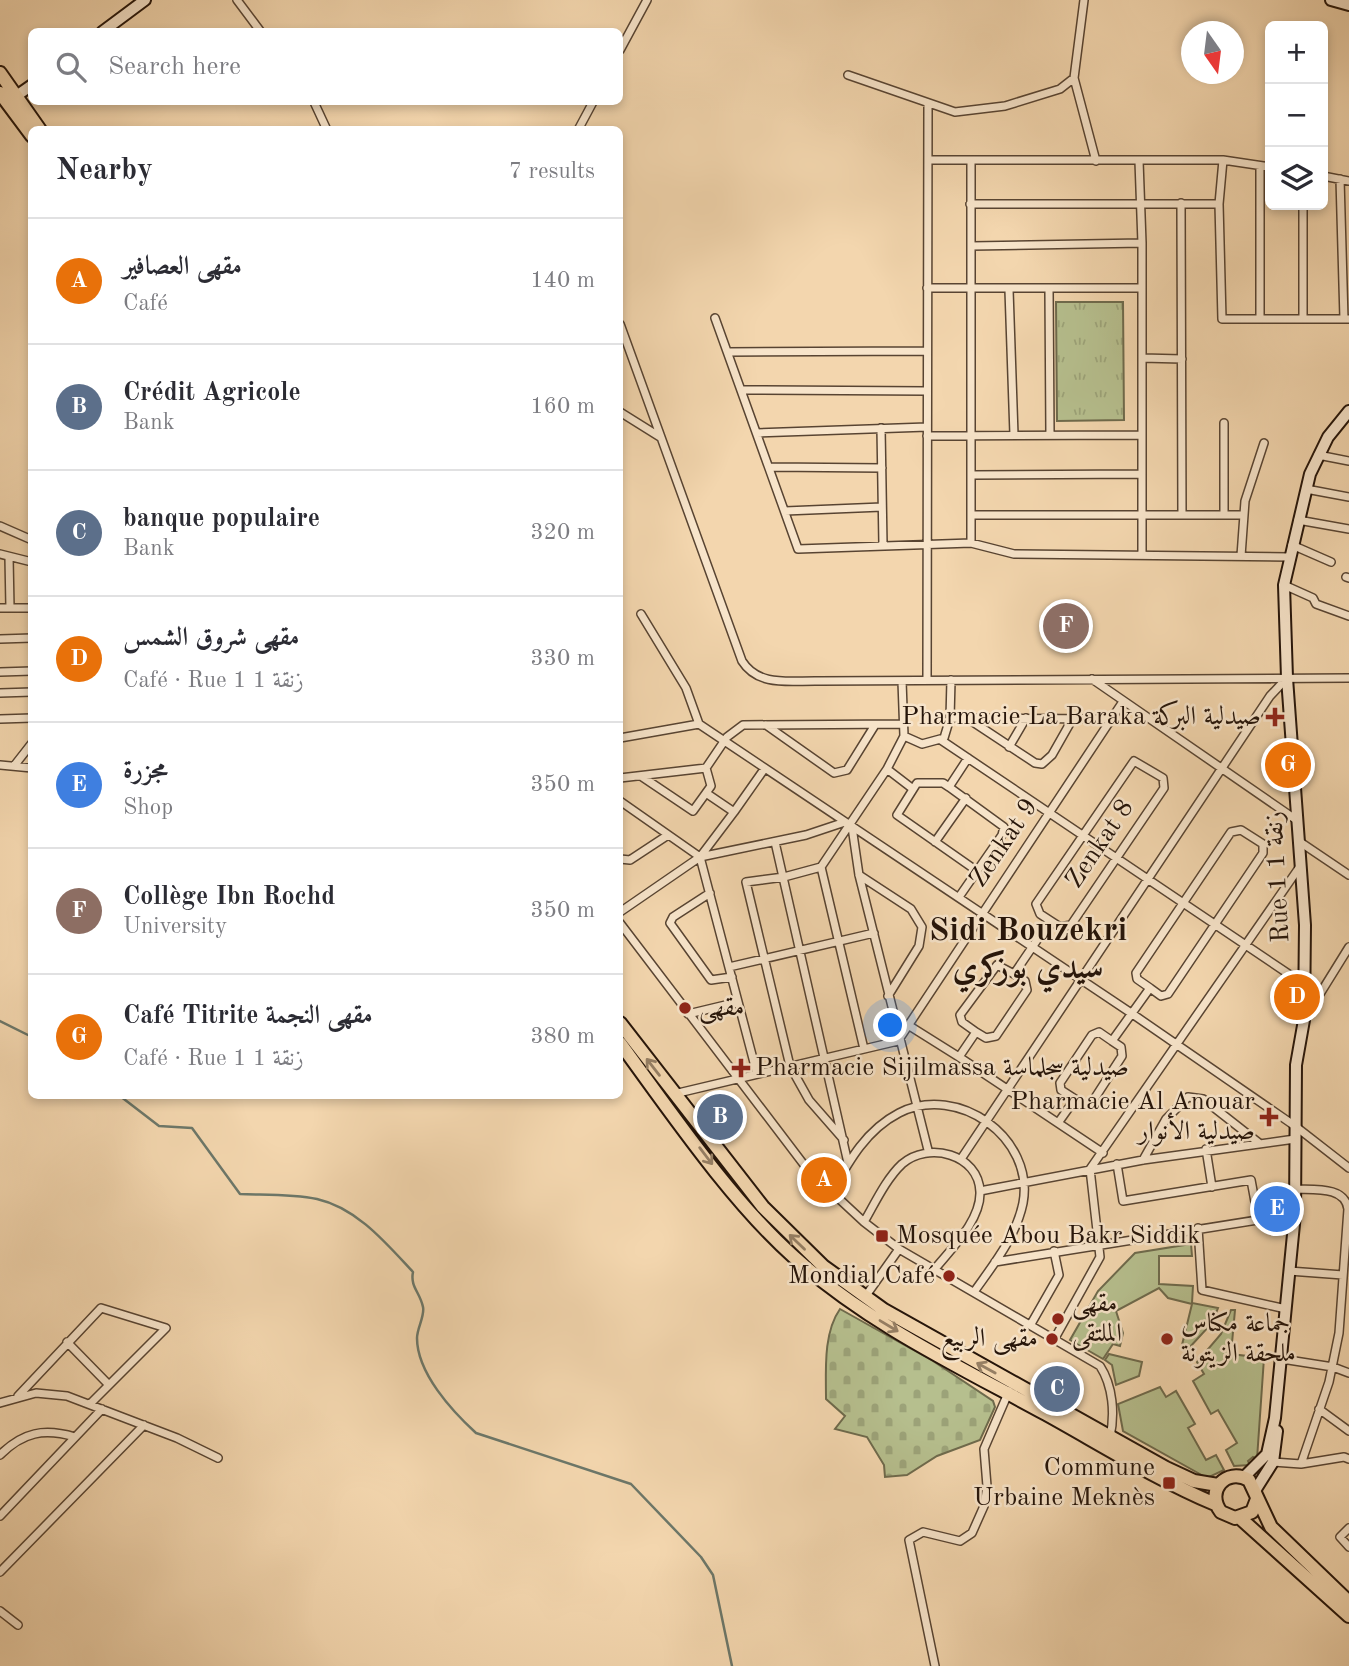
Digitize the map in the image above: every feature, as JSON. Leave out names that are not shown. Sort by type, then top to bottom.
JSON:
[{"type":"main road","points":[[0,74],[6,100],[28,130]]},
{"type":"main road","points":[[6,100],[35,126]]},
{"type":"main road","points":[[623,1027],[763,1207],[823,1266],[864,1297],[1011,1388]]},
{"type":"main road","points":[[624,1057],[731,1189],[792,1255],[828,1286],[879,1320],[1011,1388],[1107,1442],[1170,1483],[1215,1504],[1225,1516],[1240,1518],[1252,1512],[1257,1494]]},
{"type":"main road","points":[[1107,1442],[1183,1478],[1218,1485]]},
{"type":"main road","points":[[1215,1504],[1218,1485],[1227,1477],[1244,1477],[1257,1494],[1279,1535],[1349,1602]]},
{"type":"main road","points":[[1240,1518],[1349,1616]]},
{"type":"street","points":[[108,28],[145,0]]},
{"type":"street","points":[[237,0],[258,28]]},
{"type":"street","points":[[623,44],[647,0]]},
{"type":"street","points":[[1084,0],[1074,78],[1096,161]]},
{"type":"street","points":[[1331,0],[1347,3]]},
{"type":"street","points":[[848,75],[955,112],[972,112],[1052,92],[1067,86],[1074,78]]},
{"type":"street","points":[[6,100],[28,87]]},
{"type":"street","points":[[927,680],[928,104]]},
{"type":"street","points":[[315,105],[325,126]]},
{"type":"street","points":[[580,126],[591,105]]},
{"type":"street","points":[[928,160],[1223,160],[1265,166]]},
{"type":"street","points":[[1223,160],[1219,204],[1222,319],[1346,319],[1345,180]]},
{"type":"street","points":[[971,161],[971,543]]},
{"type":"street","points":[[1139,161],[1142,243],[1142,555]]},
{"type":"street","points":[[1260,166],[1260,319]]},
{"type":"street","points":[[1181,203],[1182,515]]},
{"type":"street","points":[[970,204],[1219,204]]},
{"type":"street","points":[[1303,210],[1303,319]]},
{"type":"street","points":[[972,246],[1142,243]]},
{"type":"street","points":[[928,288],[1142,288]]},
{"type":"street","points":[[1009,290],[1014,435]]},
{"type":"street","points":[[1049,290],[1050,435]]},
{"type":"street","points":[[715,318],[798,549],[971,543],[1014,554],[1289,557]]},
{"type":"street","points":[[623,332],[748,670],[765,680],[1349,678]]},
{"type":"street","points":[[728,352],[928,351]]},
{"type":"street","points":[[1142,358],[1182,359]]},
{"type":"street","points":[[742,390],[927,391]]},
{"type":"street","name":"Rue 1 زنقة 1","points":[[1275,1418],[1295,1214],[1296,1065],[1304,1020],[1305,985],[1302,864],[1287,678],[1284,585],[1297,520],[1318,455],[1349,411]]},
{"type":"street","points":[[623,414],[660,437]]},
{"type":"street","points":[[1224,423],[1224,515]]},
{"type":"street","points":[[757,433],[927,427]]},
{"type":"street","points":[[881,428],[883,545]]},
{"type":"street","points":[[927,436],[1142,435]]},
{"type":"street","points":[[1241,556],[1243,515],[1250,480],[1264,443]]},
{"type":"street","points":[[1318,455],[1349,461]]},
{"type":"street","points":[[770,467],[882,468]]},
{"type":"street","points":[[972,475],[1142,474]]},
{"type":"street","points":[[1306,489],[1349,497]]},
{"type":"street","points":[[785,511],[882,508]]},
{"type":"street","points":[[971,515],[1243,515]]},
{"type":"street","points":[[1297,520],[1349,529]]},
{"type":"street","points":[[0,526],[28,538]]},
{"type":"street","points":[[1292,545],[1331,562]]},
{"type":"street","points":[[0,554],[28,561]]},
{"type":"street","points":[[9,557],[10,608]]},
{"type":"street","points":[[1284,585],[1313,598],[1316,604],[1349,616]]},
{"type":"street","points":[[0,608],[28,608]]},
{"type":"street","points":[[642,614],[687,688],[699,724],[1178,1045],[1295,1126],[1349,1168]]},
{"type":"street","points":[[0,639],[28,638]]},
{"type":"street","points":[[0,672],[28,671]]},
{"type":"street","points":[[961,1160],[1270,696],[1287,678]]},
{"type":"street","points":[[1091,679],[1122,703],[1299,822]]},
{"type":"street","points":[[904,736],[922,744],[942,740],[947,733],[950,718],[951,680]]},
{"type":"street","points":[[844,1140],[809,1100],[790,1066],[746,882],[784,877],[821,867],[887,769],[904,736],[901,724],[902,681]]},
{"type":"street","points":[[0,693],[28,692]]},
{"type":"street","name":"Zenkat 9","points":[[898,1041],[1122,703]]},
{"type":"street","points":[[0,719],[28,718]]},
{"type":"street","points":[[950,718],[1113,719]]},
{"type":"street","points":[[1009,747],[1026,718]]},
{"type":"street","points":[[970,720],[1035,763],[1045,763],[1073,718]]},
{"type":"street","points":[[623,737],[699,724]]},
{"type":"street","points":[[640,776],[693,811],[711,786],[706,768],[734,729],[743,725],[901,724]]},
{"type":"street","points":[[765,725],[834,773],[841,774],[847,770],[875,725]]},
{"type":"street","points":[[942,740],[1305,985]]},
{"type":"street","points":[[14,766],[28,748]]},
{"type":"street","points":[[948,784],[968,758]]},
{"type":"street","name":"Zenkat 8","points":[[1050,921],[1066,928],[1166,782],[1135,761],[1084,835]]},
{"type":"street","points":[[0,765],[28,768]]},
{"type":"street","points":[[623,778],[706,768]]},
{"type":"street","points":[[623,910],[700,857],[765,768]]},
{"type":"street","points":[[887,769],[905,783],[915,786],[948,784],[1003,827],[1002,835],[959,897]]},
{"type":"street","points":[[915,786],[897,815],[977,871]]},
{"type":"street","points":[[706,793],[734,812]]},
{"type":"street","points":[[935,842],[965,798]]},
{"type":"street","points":[[623,803],[700,857],[757,1074]]},
{"type":"street","points":[[700,857],[849,824]]},
{"type":"street","points":[[849,824],[898,1041],[928,1150]]},
{"type":"street","points":[[1241,830],[1262,844],[1263,853],[1215,923],[1168,994],[1161,996],[1137,979],[1136,973],[1231,832],[1241,830]]},
{"type":"street","points":[[623,859],[630,860],[668,835]]},
{"type":"street","points":[[1014,974],[1050,921],[1036,909],[1037,904],[1084,835]]},
{"type":"street","points":[[775,842],[848,1164]]},
{"type":"street","points":[[1300,842],[1349,874]]},
{"type":"street","points":[[1055,1338],[1099,1260],[1090,1169],[1302,864]]},
{"type":"street","points":[[821,867],[864,1049]]},
{"type":"street","points":[[859,875],[911,909],[922,927],[919,946],[888,996]]},
{"type":"street","points":[[710,893],[673,917],[670,923],[711,980],[732,977]]},
{"type":"street","points":[[623,927],[808,1170],[831,1192],[899,1249],[1090,1358],[1105,1375],[1112,1407],[1107,1442]]},
{"type":"street","points":[[729,967],[874,933]]},
{"type":"street","points":[[1304,1020],[1349,947]]},
{"type":"street","points":[[997,965],[1014,974],[1028,985],[996,1036],[986,1038],[961,1022],[960,1015],[997,965]]},
{"type":"street","points":[[1112,1041],[1150,988]]},
{"type":"street","points":[[688,1014],[738,1002]]},
{"type":"street","points":[[908,1025],[1102,1153]]},
{"type":"street","points":[[959,1057],[976,1032]]},
{"type":"street","points":[[1095,1032],[1112,1041],[1121,1047],[1122,1056],[1088,1106],[1061,1090],[1060,1083],[1095,1032]]},
{"type":"street","points":[[674,1094],[898,1041]]},
{"type":"street","points":[[1143,1160],[1166,1119],[1188,1097],[1203,1100],[1259,1143]]},
{"type":"street","points":[[1058,1123],[1074,1099]]},
{"type":"street","points":[[831,1192],[859,1146],[885,1121],[915,1106],[953,1105],[987,1121],[1014,1151],[1024,1183],[1019,1219],[995,1262],[974,1292]]},
{"type":"street","points":[[980,1191],[1206,1149],[1295,1139]]},
{"type":"street","points":[[1206,1149],[1212,1187]]},
{"type":"street","points":[[864,1222],[902,1164],[928,1150],[961,1160],[970,1170],[980,1191],[972,1218],[934,1270]]},
{"type":"street","points":[[1117,1164],[1123,1202],[1251,1181],[1258,1218]]},
{"type":"street","points":[[1295,1189],[1330,1191],[1343,1196],[1348,1206],[1348,1236],[1343,1275],[1346,1288],[1333,1367],[1301,1464]]},
{"type":"street","points":[[995,1262],[1099,1243],[1295,1214]]},
{"type":"street","points":[[1198,1228],[1202,1290],[1286,1309]]},
{"type":"street","points":[[864,1297],[899,1249]]},
{"type":"street","points":[[1031,1324],[1059,1275],[1054,1251]]},
{"type":"street","points":[[1289,1271],[1343,1275]]},
{"type":"street","points":[[18,1396],[101,1308],[166,1328],[90,1404]]},
{"type":"street","points":[[1339,1333],[1349,1336]]},
{"type":"street","points":[[67,1342],[108,1384]]},
{"type":"street","points":[[1282,1359],[1333,1367],[1349,1373]]},
{"type":"street","points":[[935,1666],[909,1540],[923,1532],[960,1541],[972,1533],[986,1496],[984,1449],[1011,1388]]},
{"type":"street","points":[[0,1403],[18,1396],[53,1393],[144,1425],[218,1458]]},
{"type":"street","points":[[0,1516],[102,1409]]},
{"type":"street","points":[[1319,1409],[1349,1431]]},
{"type":"street","points":[[1257,1494],[1273,1462],[1277,1434],[1275,1418]]},
{"type":"street","points":[[1244,1477],[1267,1454],[1275,1418]]},
{"type":"street","points":[[0,1572],[144,1425]]},
{"type":"street","points":[[2,1449],[22,1436],[35,1433],[48,1431],[75,1437]]},
{"type":"street","points":[[1273,1462],[1301,1464],[1347,1458],[1349,1448]]},
{"type":"street","points":[[1349,1528],[1340,1537],[1349,1547]]},
{"type":"street","points":[[0,1611],[18,1625]]},
{"type":"green space","points":[[1056,302],[1123,302],[1124,420],[1057,421]]},
{"type":"green space","points":[[1191,1244],[1192,1256],[1159,1256],[1159,1284],[1193,1286],[1192,1303],[1218,1308],[1212,1323],[1189,1348],[1182,1345],[1192,1304],[1168,1298],[1159,1288],[1116,1311],[1123,1333],[1120,1346],[1113,1344],[1103,1359],[1070,1340],[1098,1291],[1135,1253]]},
{"type":"green space","points":[[840,1309],[933,1361],[993,1401],[995,1407],[980,1440],[937,1456],[907,1475],[885,1477],[884,1465],[867,1437],[835,1429],[845,1416],[826,1399],[828,1341]]},
{"type":"green space","points":[[1231,1310],[1235,1310],[1231,1354],[1264,1358],[1257,1459],[1253,1457],[1248,1461],[1250,1465],[1234,1466],[1226,1450],[1237,1443],[1218,1410],[1211,1414],[1193,1381],[1204,1374],[1197,1362],[1221,1334]]},
{"type":"green space","points":[[1109,1354],[1142,1362],[1139,1376],[1116,1385],[1112,1365],[1105,1360]]},
{"type":"green space","points":[[1160,1387],[1166,1397],[1176,1391],[1195,1424],[1188,1428],[1206,1460],[1216,1455],[1224,1470],[1207,1478],[1123,1431],[1118,1404]]},
{"type":"waterway","points":[[0,1021],[28,1035]]},
{"type":"waterway","points":[[124,1099],[159,1126],[192,1128],[240,1194],[317,1199],[345,1210],[370,1228],[413,1272],[413,1282],[423,1311],[417,1334],[419,1351],[429,1378],[447,1403],[476,1433],[631,1484],[701,1557],[713,1575],[732,1666]]},
{"type":"place","name":"Collège Ibn Rochd","points":[[1066,626]]},
{"type":"place","name":"Pharmacie La Baraka صيدلية البركة","points":[[1275,717]]},
{"type":"place","name":"Café Titrite مقهى النجمة","points":[[1288,765]]},
{"type":"place","name":"مقهى شروق الشمس","points":[[1297,997]]},
{"type":"place","name":"مقهى","points":[[685,1008]]},
{"type":"place","name":"Pharmacie Sijilmassa صيدلية سجلماسة","points":[[741,1068]]},
{"type":"place","name":"Crédit Agricole","points":[[720,1117]]},
{"type":"place","name":"Pharmacie Al Anouar صيدلية الأنوار","points":[[1269,1117]]},
{"type":"place","name":"مقهى العصافير","points":[[824,1180]]},
{"type":"place","name":"مجزرة","points":[[1277,1209]]},
{"type":"place","name":"Mosquée Abou Bakr Siddik","points":[[882,1236]]},
{"type":"place","name":"Mondial Café","points":[[949,1276]]},
{"type":"place","name":"مقهى الملتقى","points":[[1058,1319]]},
{"type":"place","name":"مقهى الربيع","points":[[1052,1339]]},
{"type":"place","name":"جماعة مكناس ملحقة الزيتونة","points":[[1167,1339]]},
{"type":"place","name":"banque populaire","points":[[1057,1389]]},
{"type":"place","name":"Commune Urbaine Meknès","points":[[1169,1483]]},
{"type":"district","name":"Sidi Bouzekri سيدي بوزكري","points":[[1028,950]]}]
